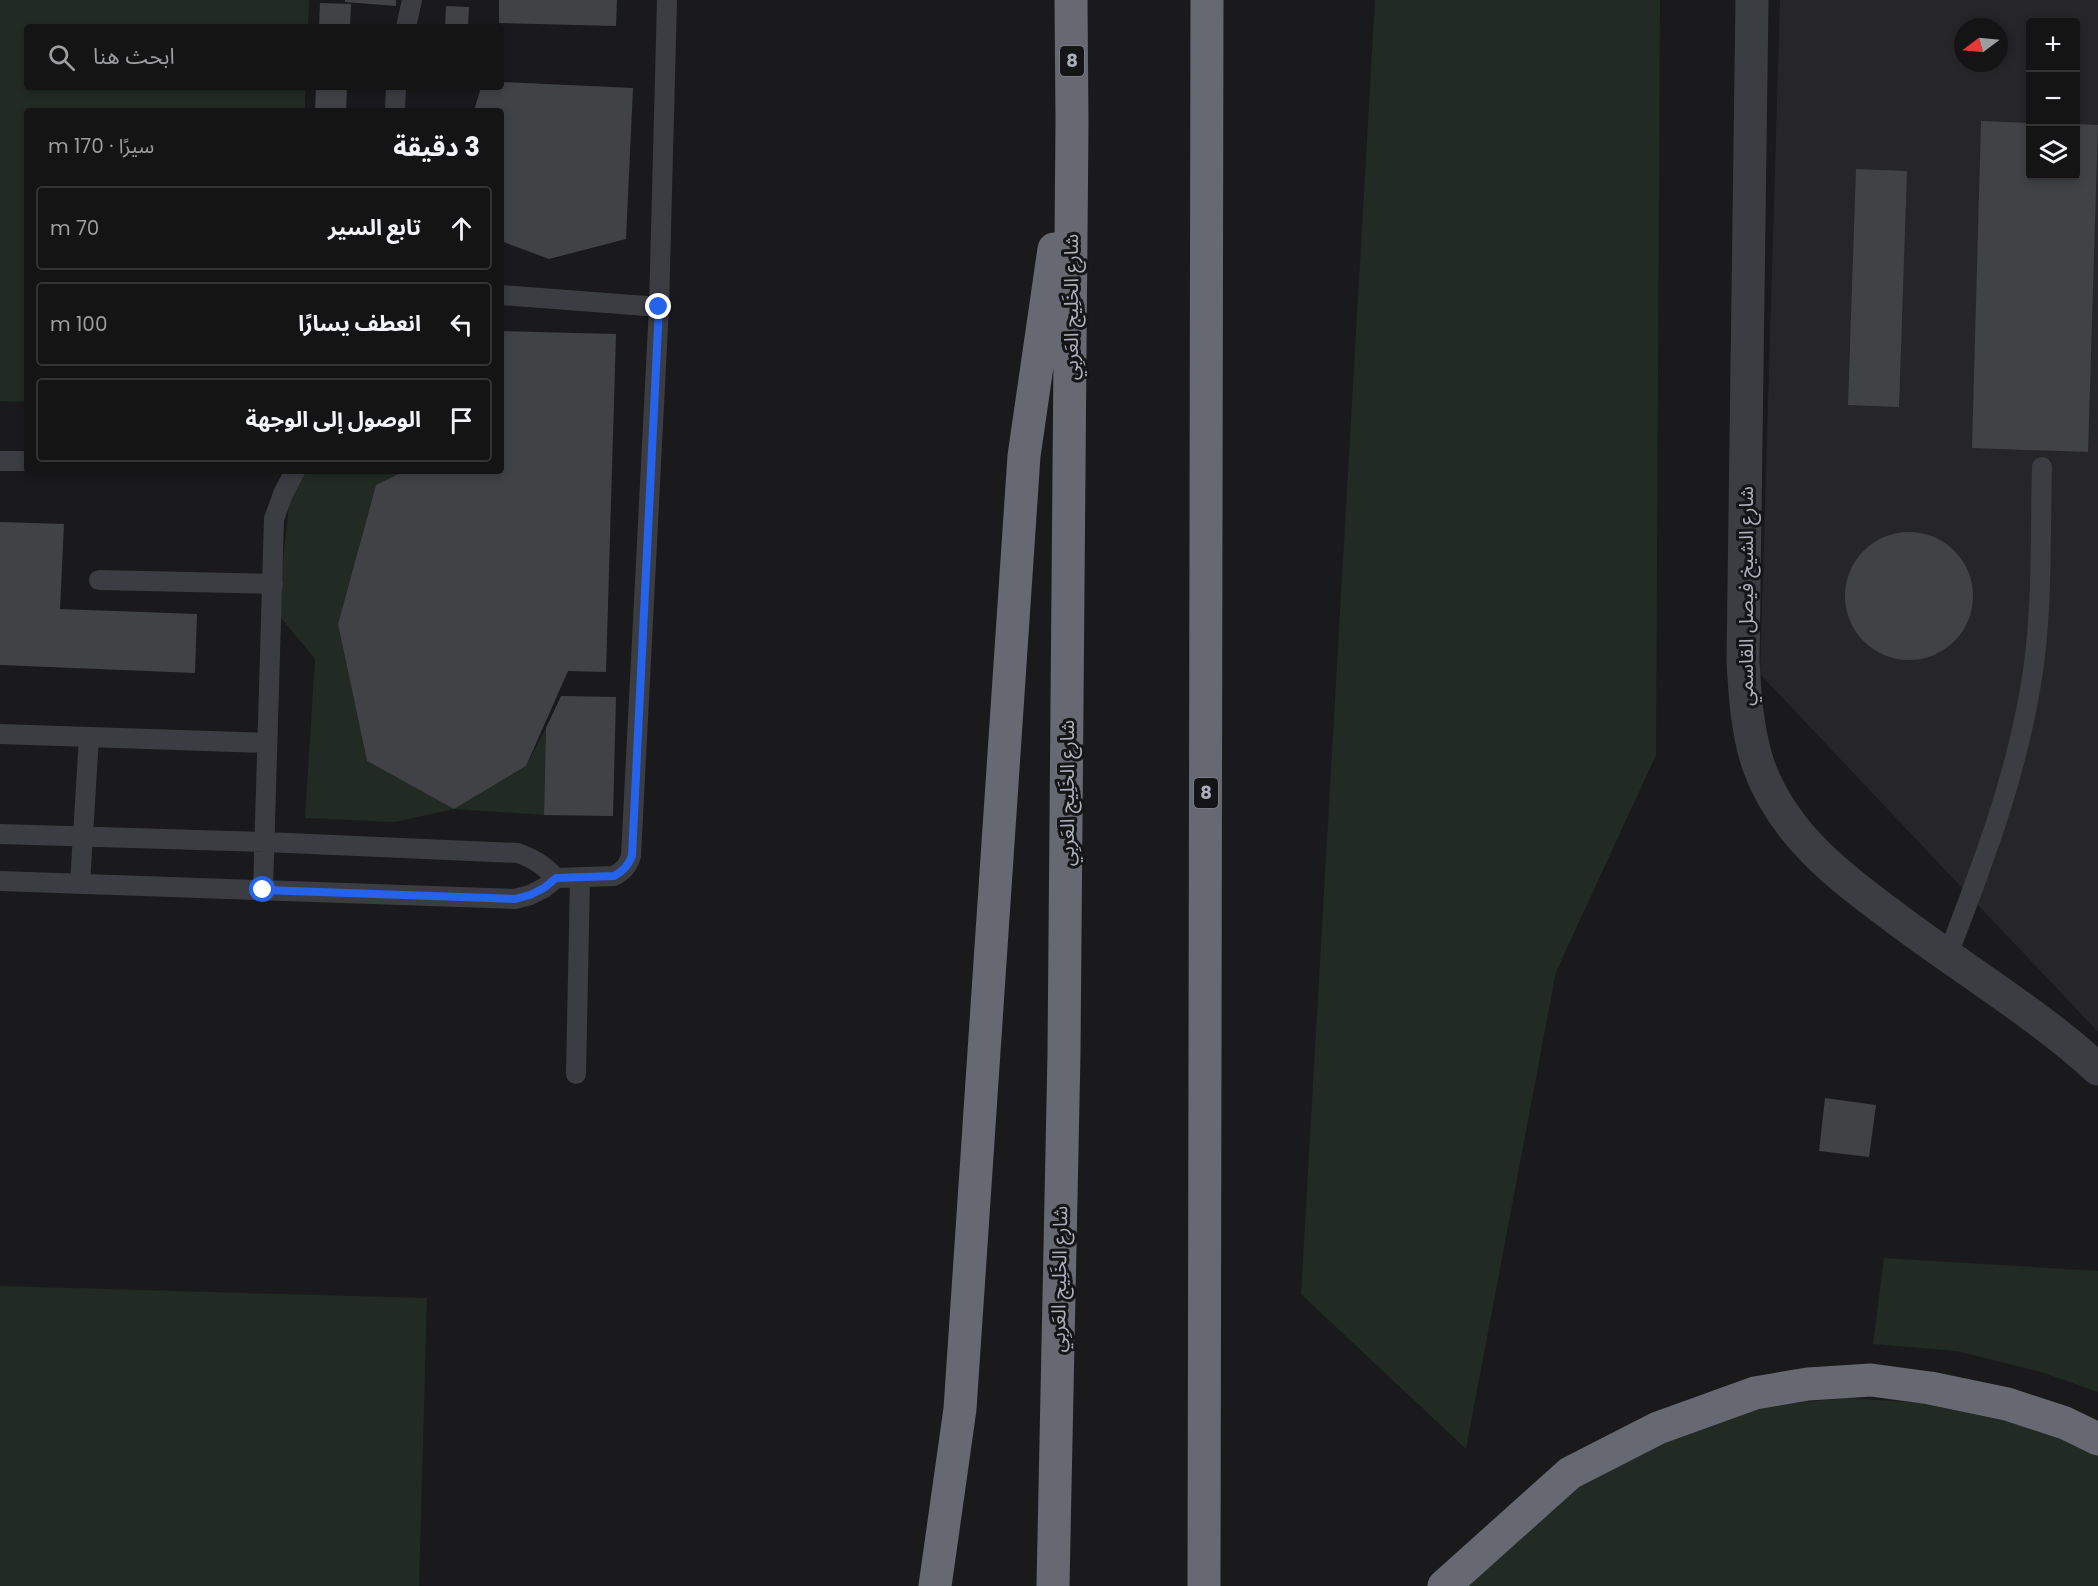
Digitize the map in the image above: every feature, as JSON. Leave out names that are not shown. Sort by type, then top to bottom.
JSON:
[{"type":"highway","name":"شارع الخَلِيج العَربِي","points":[[1053,1586],[1064,1064],[1072,123],[1071,0]]},
{"type":"highway","name":"8","points":[[1204,1586],[1207,0]]},
{"type":"highway","points":[[935,1586],[960,1408],[1024,456],[1072,123]]},
{"type":"highway","points":[[1444,1586],[1570,1473],[1658,1428],[1755,1393],[1808,1384],[1871,1380],[1930,1388],[2007,1404],[2065,1423],[2098,1439]]},
{"type":"street","name":"شارع الشيخ فيصل القاسمي","points":[[1752,0],[1743,661],[1746,714],[1759,765],[1782,812],[1814,854],[1854,888],[2026,1012],[2098,1069]]},
{"type":"lane","points":[[407,24],[412,0]]},
{"type":"lane","points":[[0,881],[515,899],[544,888],[556,878],[614,876],[628,865],[632,856],[659,307],[667,0]]},
{"type":"lane","points":[[395,108],[396,90]]},
{"type":"lane","points":[[504,295],[659,307]]},
{"type":"lane","points":[[0,461],[24,461]]},
{"type":"lane","points":[[1947,957],[2006,798],[2031,684],[2038,626],[2042,467]]},
{"type":"lane","points":[[263,890],[274,519],[293,474]]},
{"type":"lane","points":[[99,580],[273,584]]},
{"type":"lane","points":[[0,734],[267,743]]},
{"type":"lane","points":[[80,884],[89,737]]},
{"type":"lane","points":[[0,834],[518,853],[533,858],[556,878]]},
{"type":"lane","points":[[576,1074],[580,878]]},
{"type":"shaded area","points":[[0,0],[309,0],[308,24],[24,24],[24,90],[305,90],[305,108],[24,108],[24,402],[0,401]]},
{"type":"shaded area","points":[[1375,0],[1660,0],[1656,755],[1556,972],[1466,1449],[1301,1294]]},
{"type":"shaded area","points":[[1780,0],[2098,0],[2098,1032],[1760,674]]},
{"type":"shaded area","points":[[293,474],[398,474],[376,485],[338,624],[367,761],[454,809],[395,822],[305,818],[315,659],[277,613]]},
{"type":"shaded area","points":[[546,728],[544,815],[454,809],[526,766]]},
{"type":"shaded area","points":[[1884,1258],[2098,1271],[2098,1392],[2041,1372],[1956,1351],[1873,1344]]},
{"type":"shaded area","points":[[0,1286],[427,1298],[419,1586],[0,1586]]},
{"type":"shaded area","points":[[1849,1398],[1937,1404],[2023,1424],[2098,1452],[2098,1586],[1456,1586],[1569,1476],[1769,1405]]},
{"type":"building","points":[[345,0],[396,0],[396,6],[345,2]]},
{"type":"building","points":[[499,0],[617,0],[616,26],[499,23]]},
{"type":"building","points":[[320,3],[351,4],[350,24],[319,24]]},
{"type":"building","points":[[446,6],[469,7],[468,24],[445,24]]},
{"type":"building","points":[[504,82],[633,88],[626,239],[549,259],[504,242],[504,108],[475,108],[480,90],[504,90]]},
{"type":"building","points":[[316,90],[347,90],[346,108],[315,108]]},
{"type":"building","points":[[1981,121],[2026,123],[2026,180],[2080,180],[2080,124],[2098,125],[2088,452],[1972,448]]},
{"type":"building","points":[[1856,169],[1907,171],[1899,407],[1848,405]]},
{"type":"building","points":[[504,331],[616,334],[606,672],[568,671],[526,766],[454,809],[367,761],[338,624],[376,485],[398,474],[504,474]]},
{"type":"building","points":[[0,522],[64,524],[60,609],[197,614],[195,673],[0,665]]},
{"type":"building","points":[[1909,532],[1933,537],[1954,551],[1968,572],[1973,596],[1968,620],[1954,641],[1933,655],[1909,660],[1885,655],[1864,641],[1850,620],[1845,596],[1850,572],[1864,551],[1885,537]]},
{"type":"building","points":[[561,696],[616,697],[613,816],[544,815],[546,728]]},
{"type":"building","points":[[1825,1098],[1876,1105],[1869,1157],[1819,1151]]},
{"type":"route","points":[[263,890],[515,899],[544,888],[556,878],[614,876],[628,865],[632,856],[659,307]]}]
